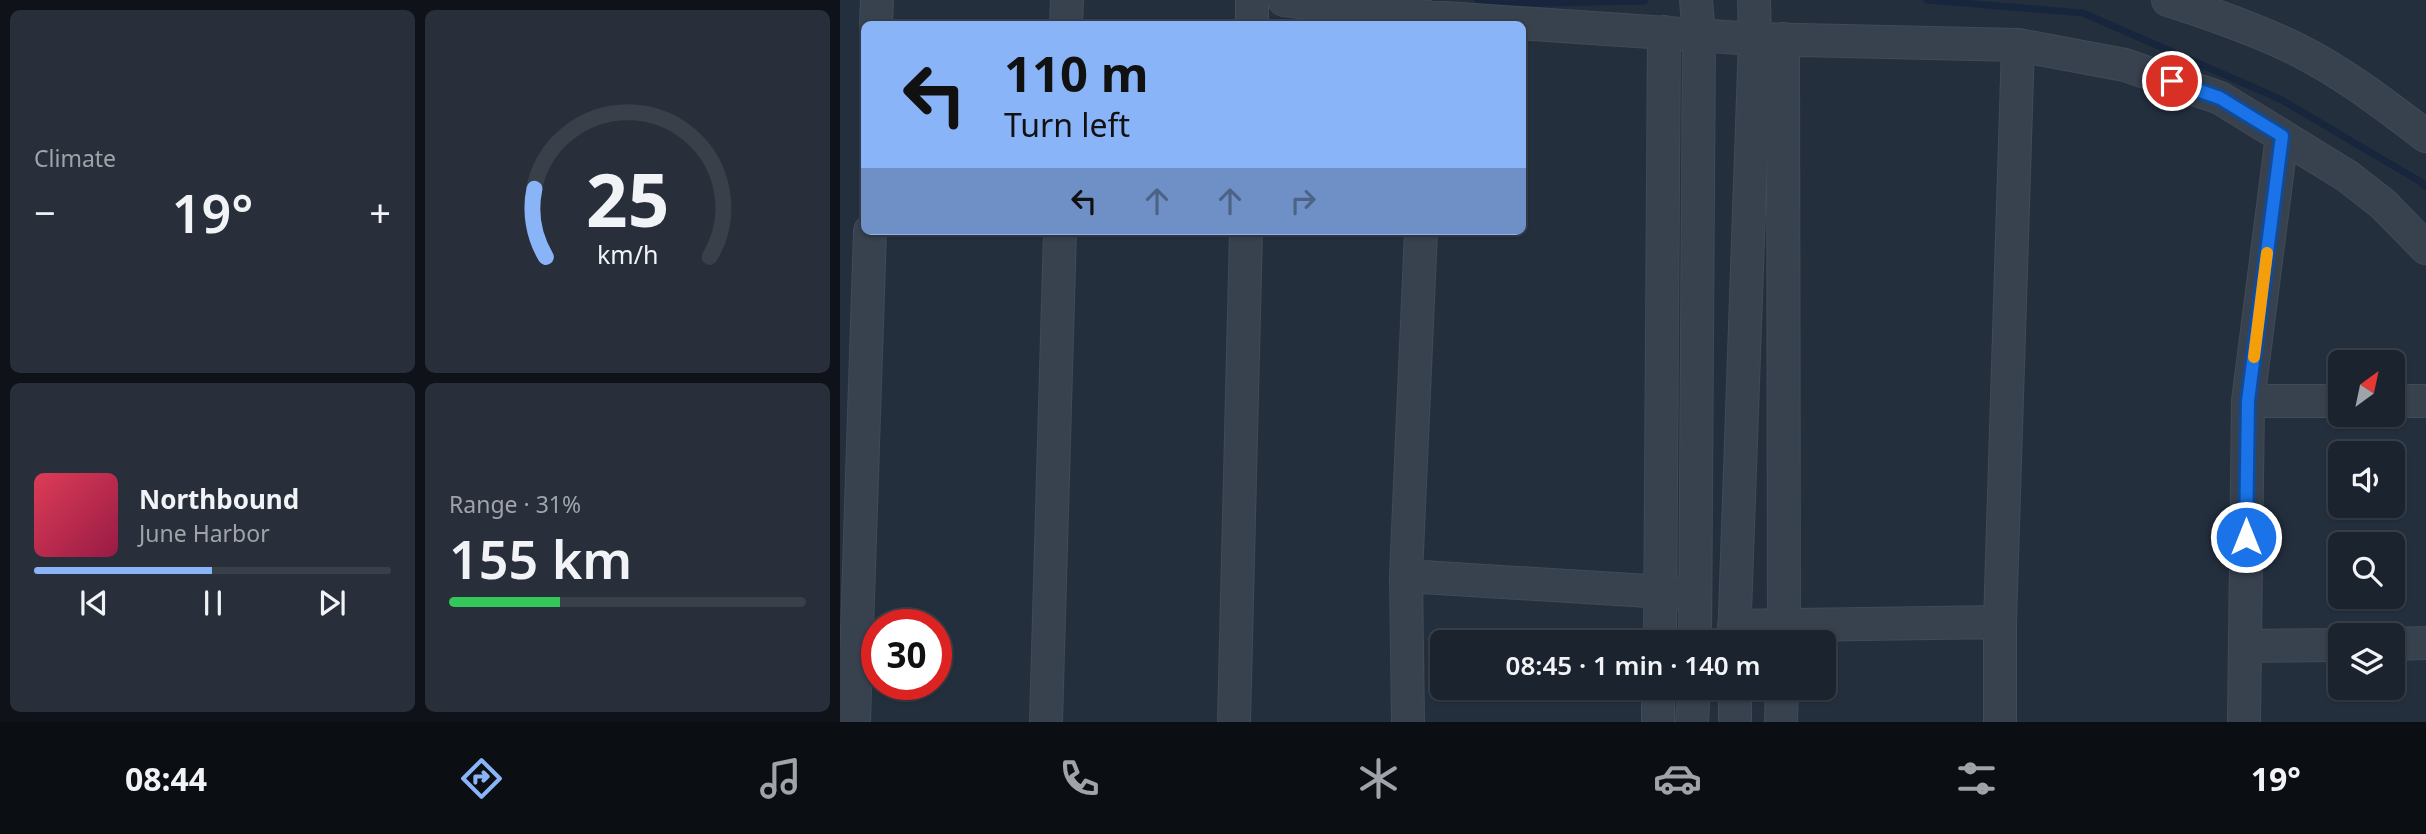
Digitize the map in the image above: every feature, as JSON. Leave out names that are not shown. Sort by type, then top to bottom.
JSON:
[{"type":"street","points":[[876,21],[877,0]]},
{"type":"street","points":[[1066,21],[1067,0]]},
{"type":"street","points":[[1252,0],[1252,21]]},
{"type":"street","points":[[1284,0],[1450,21]]},
{"type":"street","points":[[1696,0],[1699,35],[1696,630]]},
{"type":"street","points":[[1754,0],[1769,39],[1784,630]]},
{"type":"street","points":[[2168,0],[2238,11],[2353,82],[2426,136]]},
{"type":"street","points":[[1526,25],[1769,39],[2018,45],[2124,65],[2220,98],[2347,176],[2383,204],[2426,248]]},
{"type":"street","points":[[1660,630],[1664,32]]},
{"type":"street","points":[[1734,630],[1769,39]]},
{"type":"street","points":[[2000,722],[2000,622],[2018,45]]},
{"type":"street","points":[[2244,722],[2248,401],[2282,136]]},
{"type":"street","points":[[854,722],[870,235]]},
{"type":"street","points":[[1045,722],[1060,235]]},
{"type":"street","points":[[1234,722],[1246,235]]},
{"type":"street","points":[[1408,722],[1406,576],[1421,235]]},
{"type":"street","points":[[2248,401],[2328,401]]},
{"type":"street","points":[[2405,401],[2426,401]]},
{"type":"street","points":[[1406,576],[1697,595]]},
{"type":"street","points":[[1836,631],[2000,622]]},
{"type":"street","points":[[2405,644],[2426,643]]},
{"type":"street","points":[[2245,646],[2328,645]]},
{"type":"street","points":[[1658,700],[1658,722]]},
{"type":"street","points":[[1692,722],[1693,700]]},
{"type":"street","points":[[1735,700],[1735,722]]},
{"type":"street","points":[[1781,722],[1782,700]]},
{"type":"waterway","points":[[1478,0],[1506,4],[1644,1]]},
{"type":"waterway","points":[[1927,0],[2083,13],[2280,99],[2426,187]]},
{"type":"slow traffic","points":[[2254,357],[2267,253]]},
{"type":"route","points":[[2172,81],[2220,98],[2282,136],[2248,401],[2246,537]]}]
